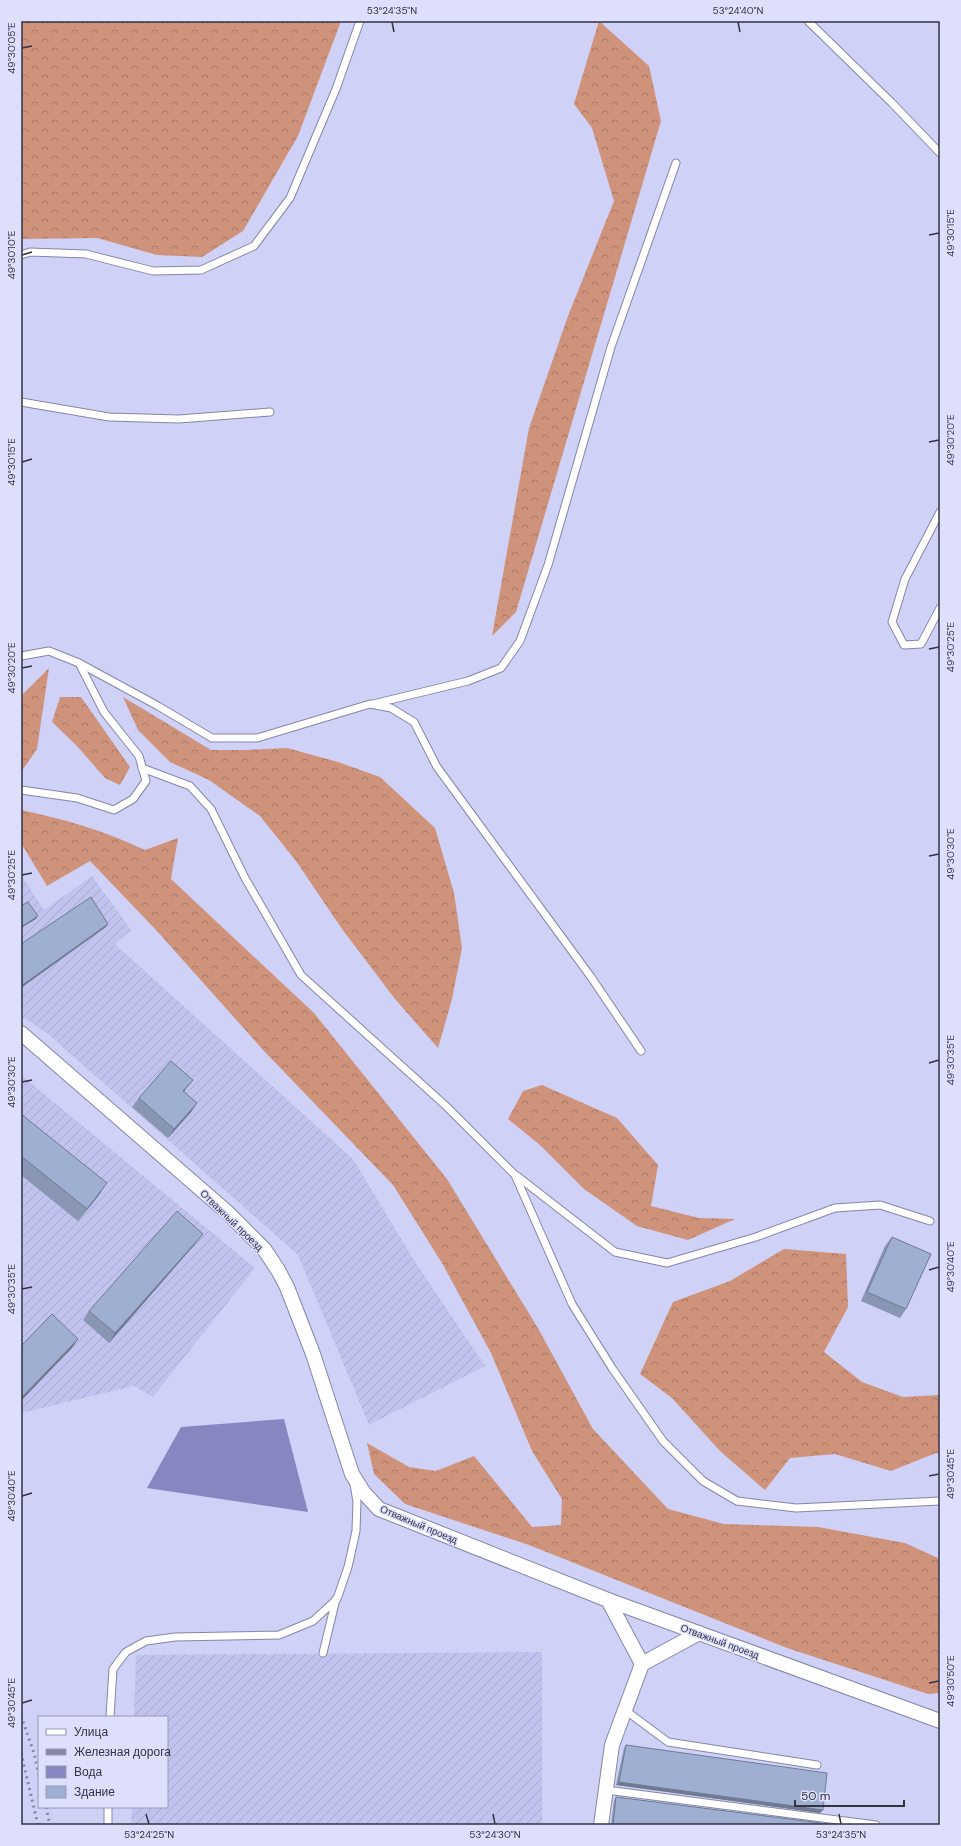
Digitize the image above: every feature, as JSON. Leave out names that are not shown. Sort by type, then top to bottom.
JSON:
[{"type":"street","name":"Отважный проезд","points":[[21,1033],[227,1212],[264,1249],[278,1270],[286,1287],[313,1354],[352,1474],[364,1493],[379,1509],[608,1600],[940,1721]]},
{"type":"street","points":[[608,1600],[642,1664]]},
{"type":"street","points":[[601,1825],[612,1745],[642,1664],[699,1633]]},
{"type":"lane","points":[[21,255],[30,252],[86,254],[153,271],[201,270],[254,246],[290,198],[336,89],[360,21]]},
{"type":"lane","points":[[808,21],[940,152]]},
{"type":"lane","points":[[21,656],[49,651],[79,663],[158,706],[212,738],[257,738],[370,704],[468,681],[501,668],[520,641],[548,565],[611,347],[676,163]]},
{"type":"lane","points":[[21,402],[109,417],[179,419],[270,412]]},
{"type":"lane","points":[[940,512],[905,579],[892,622],[904,645],[921,644],[940,608]]},
{"type":"lane","points":[[21,790],[77,798],[114,810],[133,798],[146,781],[139,756],[104,712],[79,663]]},
{"type":"lane","points":[[370,704],[392,708],[414,722],[437,767],[592,977],[641,1051]]},
{"type":"lane","points":[[142,768],[190,786],[211,809],[245,878],[301,975],[446,1106],[515,1175],[615,1252],[667,1263],[756,1237],[835,1208],[880,1205],[930,1221]]},
{"type":"lane","points":[[515,1175],[572,1304],[608,1362],[663,1441],[704,1481],[736,1501],[796,1508],[940,1501]]},
{"type":"lane","points":[[322,1653],[336,1598],[348,1567],[356,1531],[357,1502],[352,1474]]},
{"type":"lane","points":[[110,1716],[113,1669],[126,1652],[146,1641],[175,1637],[279,1634],[313,1621],[336,1598]]},
{"type":"lane","points":[[625,1710],[668,1742],[817,1765]]},
{"type":"lane","points":[[606,1790],[876,1825]]},
{"type":"lane","points":[[108,1808],[108,1825]]},
{"type":"shaded area","points":[[21,875],[44,910],[92,876],[131,930],[115,944],[353,1159],[412,1257],[485,1366],[369,1425],[298,1255],[48,1034],[21,1016]]},
{"type":"shaded area","points":[[21,1075],[255,1268],[153,1397],[134,1386],[21,1413]]},
{"type":"shaded area","points":[[542,1652],[542,1825],[131,1825],[132,1808],[168,1808],[168,1716],[134,1716],[136,1655]]},
{"type":"green space","points":[[21,21],[341,21],[298,136],[243,231],[202,257],[157,255],[97,238],[21,239]]},
{"type":"green space","points":[[599,21],[649,66],[661,121],[516,612],[492,636],[529,428],[568,316],[614,201],[592,128],[574,104]]},
{"type":"green space","points":[[49,668],[37,749],[21,772],[21,696]]},
{"type":"green space","points":[[60,697],[81,697],[130,767],[120,785],[105,778],[77,746],[52,722]]},
{"type":"green space","points":[[123,697],[211,750],[287,748],[338,762],[380,777],[435,828],[454,893],[462,948],[452,999],[438,1048],[395,999],[342,929],[296,861],[260,816],[209,780],[170,762],[138,730]]},
{"type":"green space","points":[[21,810],[84,826],[145,850],[178,838],[171,879],[314,1013],[447,1179],[539,1330],[593,1429],[668,1509],[724,1524],[818,1527],[905,1543],[940,1559],[940,1693],[928,1694],[787,1648],[529,1545],[405,1504],[374,1474],[367,1443],[409,1467],[436,1471],[474,1456],[532,1527],[561,1525],[562,1499],[532,1451],[491,1353],[442,1263],[393,1185],[264,1051],[157,931],[90,861],[47,886],[21,843]]},
{"type":"green space","points":[[542,1085],[617,1118],[658,1165],[651,1206],[699,1218],[735,1219],[688,1240],[637,1226],[584,1189],[540,1145],[508,1119],[523,1091]]},
{"type":"green space","points":[[784,1249],[846,1254],[848,1307],[824,1352],[862,1382],[903,1397],[940,1395],[940,1454],[936,1453],[891,1471],[835,1454],[790,1458],[765,1490],[720,1451],[672,1398],[640,1374],[673,1302],[730,1281]]},
{"type":"water","points":[[284,1419],[308,1512],[147,1488],[181,1427]]},
{"type":"building","points":[[91,897],[108,924],[21,986],[21,944]]},
{"type":"building","points":[[28,902],[38,916],[21,927],[21,906]]},
{"type":"building","points":[[171,1061],[193,1080],[183,1091],[197,1103],[174,1129],[139,1098]]},
{"type":"building","points":[[21,1114],[107,1183],[87,1209],[21,1156]]},
{"type":"building","points":[[177,1211],[203,1234],[115,1333],[89,1311]]},
{"type":"building","points":[[892,1237],[931,1254],[906,1309],[867,1292]]},
{"type":"building","points":[[52,1314],[78,1339],[21,1398],[21,1346]]},
{"type":"building","points":[[626,1745],[827,1773],[823,1810],[619,1782]]},
{"type":"building","points":[[616,1797],[836,1825],[613,1825]]},
{"type":"railway","points":[[21,1716],[34,1753],[38,1771]]},
{"type":"railway","points":[[21,1753],[38,1825]]},
{"type":"railway","points":[[46,1808],[50,1825]]}]
